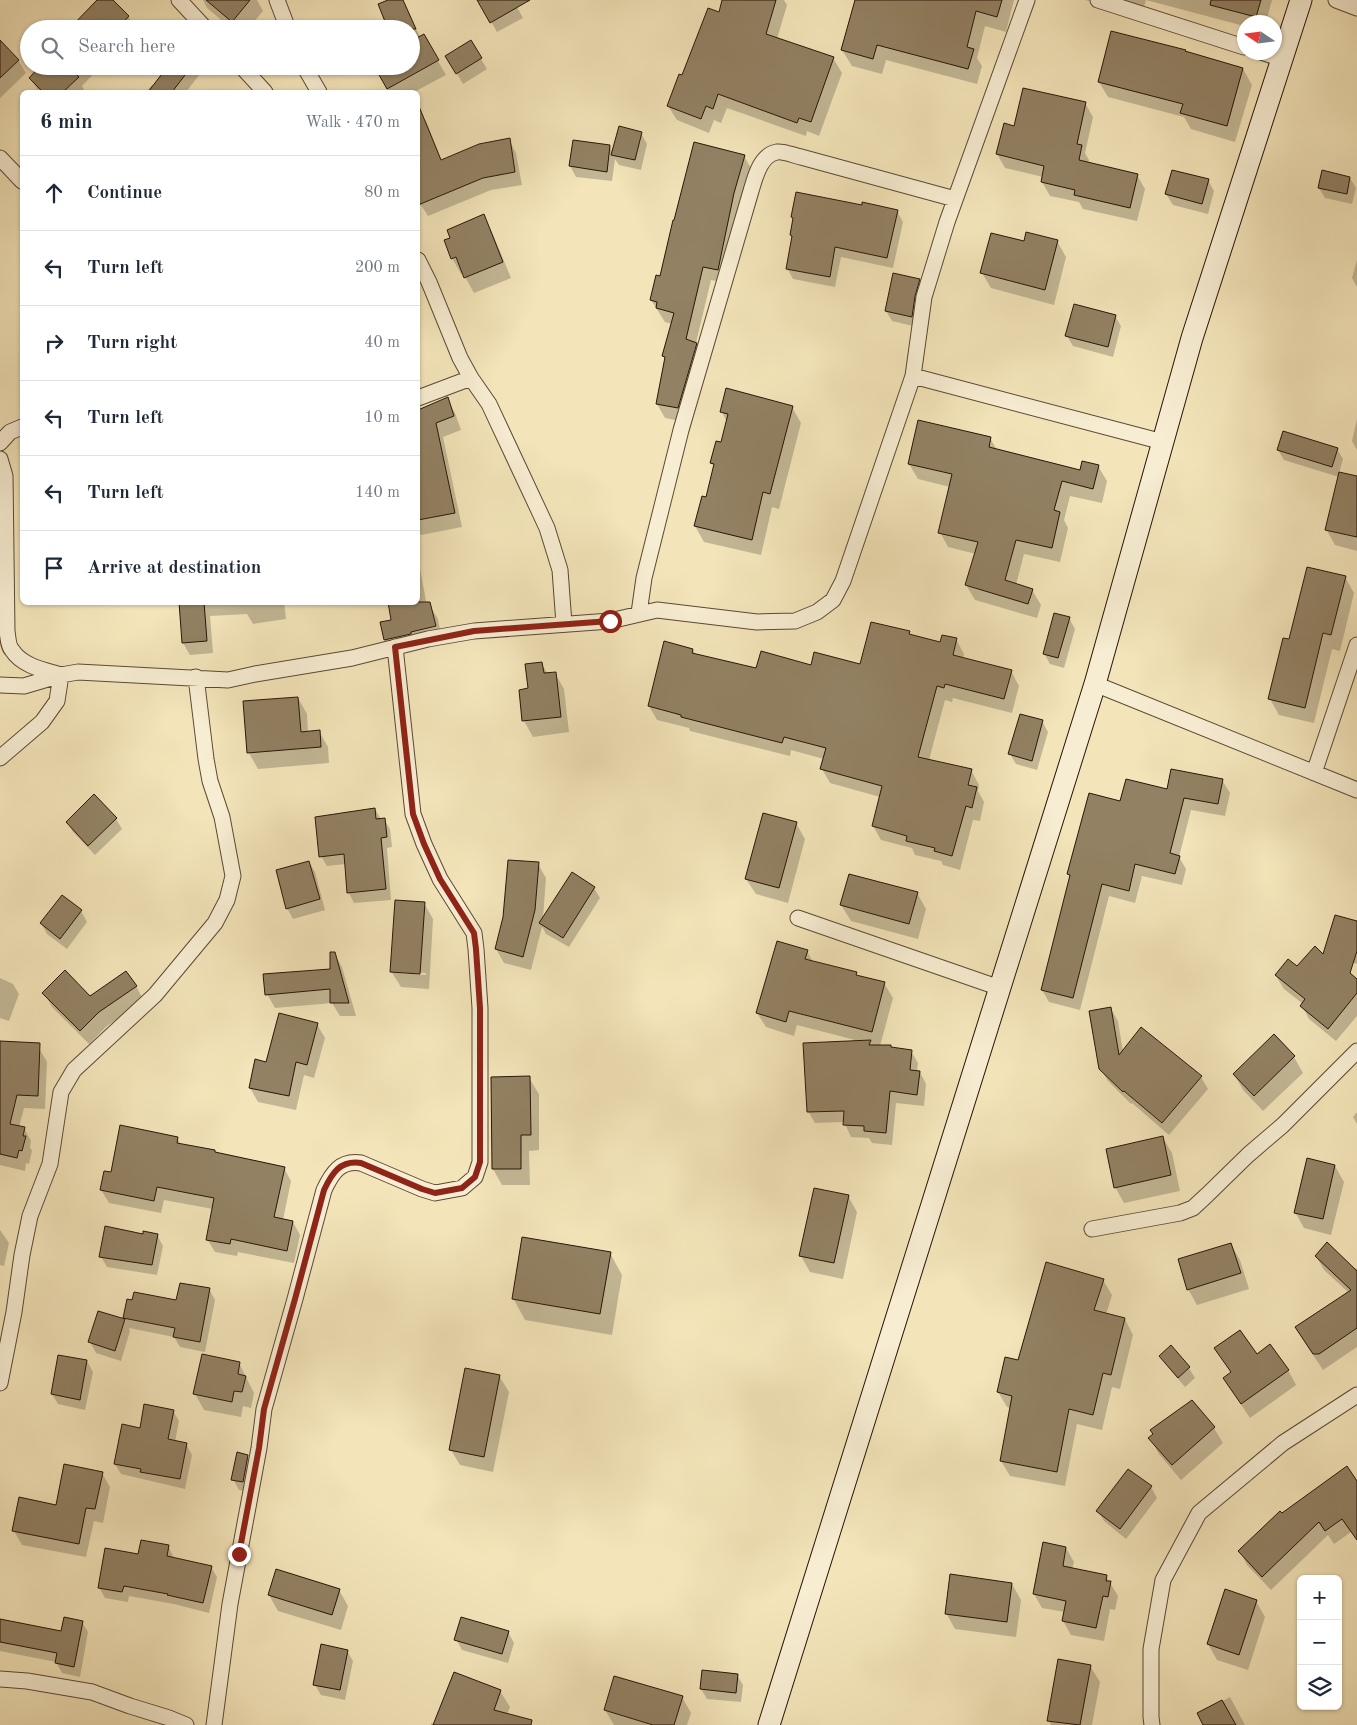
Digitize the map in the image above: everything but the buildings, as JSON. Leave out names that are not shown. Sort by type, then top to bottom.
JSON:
[{"type":"main road","points":[[1282,59],[1301,0]]},
{"type":"main road","points":[[769,1725],[1095,684],[1192,338],[1282,60]]},
{"type":"street","points":[[179,0],[198,20]]},
{"type":"street","points":[[277,0],[285,20]]},
{"type":"street","points":[[0,685],[24,686],[78,672],[228,680],[352,658],[474,631],[610,621],[657,610],[757,622],[794,620],[817,612],[833,600],[843,581],[912,376],[924,297],[955,199],[1027,0]]},
{"type":"street","points":[[1098,0],[1237,45]]},
{"type":"street","points":[[1336,0],[1357,8]]},
{"type":"street","points":[[249,75],[263,90]]},
{"type":"street","points":[[309,75],[318,90]]},
{"type":"street","points":[[639,613],[644,578],[681,430],[758,169],[768,157],[778,152],[955,199]]},
{"type":"street","points":[[0,158],[20,179]]},
{"type":"street","points":[[420,264],[460,358],[488,404],[547,528],[560,570],[564,624]]},
{"type":"street","points":[[912,376],[1163,442]]},
{"type":"street","points":[[420,397],[471,378]]},
{"type":"street","points":[[0,443],[10,432],[20,428]]},
{"type":"street","points":[[0,459],[5,476],[7,631],[10,649],[20,659],[36,668],[61,675]]},
{"type":"street","points":[[1314,773],[1357,645]]},
{"type":"street","points":[[214,1725],[230,1604],[259,1448],[264,1409],[324,1190],[329,1178],[339,1168],[350,1162],[361,1163],[435,1193],[462,1188],[475,1177],[480,1162],[480,1008],[474,933],[440,879],[413,814],[395,647]]},
{"type":"street","points":[[0,758],[42,722],[57,702],[61,675]]},
{"type":"street","points":[[0,1383],[30,1216],[50,1164],[61,1092],[74,1070],[155,995],[215,923],[227,900],[233,876],[222,816],[210,781],[196,677]]},
{"type":"street","points":[[1095,684],[1357,790]]},
{"type":"street","points":[[798,918],[1000,988]]},
{"type":"street","points":[[1092,1229],[1180,1213],[1193,1208],[1248,1154],[1284,1125],[1357,1050]]},
{"type":"street","points":[[1152,1725],[1150,1718],[1151,1648],[1163,1580],[1199,1513],[1283,1442],[1357,1395]]},
{"type":"street","points":[[0,1678],[92,1692],[186,1725]]},
{"type":"route","points":[[239,1554],[259,1448],[264,1409],[324,1190],[329,1178],[339,1168],[350,1162],[361,1163],[435,1193],[462,1188],[475,1177],[480,1162],[480,1008],[474,933],[440,879],[413,814],[395,647],[474,631],[610,621]]}]
